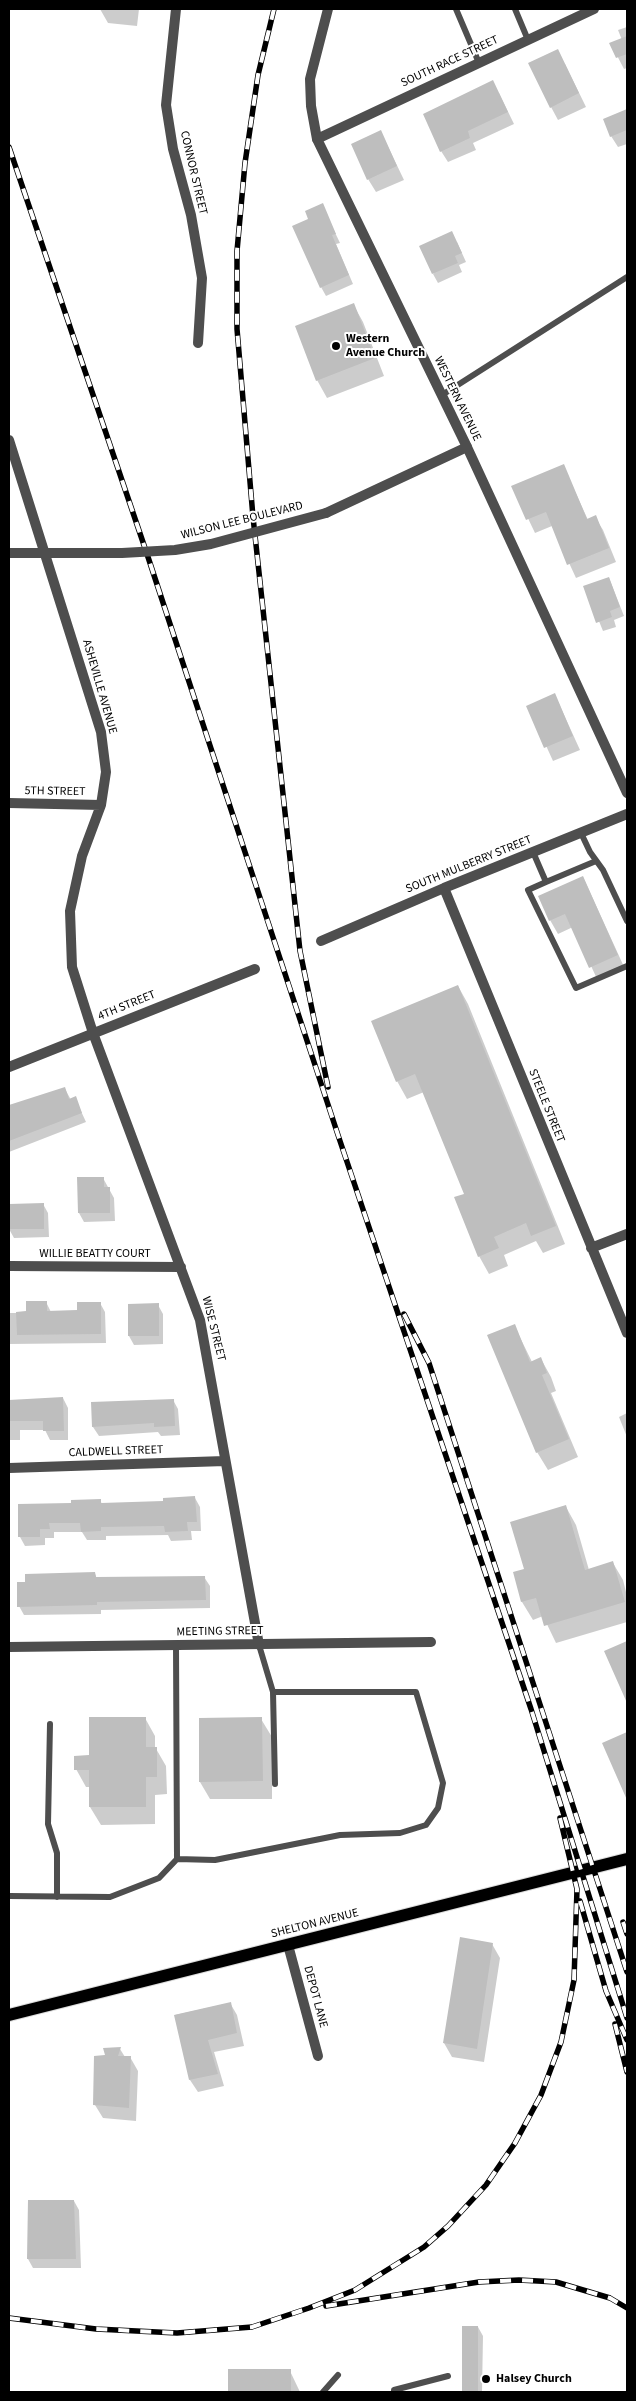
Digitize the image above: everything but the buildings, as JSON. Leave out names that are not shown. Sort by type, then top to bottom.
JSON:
[{"type":"main road","name":"SHELTON AVENUE","points":[[9,2015],[627,1859]]},
{"type":"street","name":"CONNOR STREET","points":[[176,9],[166,105],[172,149],[191,215],[202,278],[198,342]]},
{"type":"street","name":"WESTERN AVENUE","points":[[328,9],[310,79],[311,106],[316,139],[467,447],[627,793]]},
{"type":"street","name":"SOUTH RACE STREET","points":[[316,139],[594,9]]},
{"type":"street","name":"ASHEVILLE AVENUE","points":[[9,440],[101,732],[106,772],[101,805],[82,856],[70,911],[72,967],[92,1033]]},
{"type":"street","name":"WILSON LEE BOULEVARD","points":[[9,552],[122,553],[175,550],[211,544],[326,513],[467,447]]},
{"type":"street","name":"5TH STREET","points":[[9,803],[101,805]]},
{"type":"street","name":"SOUTH MULBERRY STREET","points":[[322,941],[444,888],[627,814]]},
{"type":"street","name":"STEELE STREET","points":[[444,888],[627,1332]]},
{"type":"street","name":"4TH STREET","points":[[9,1067],[255,969]]},
{"type":"street","name":"WISE STREET","points":[[92,1033],[200,1320],[259,1645]]},
{"type":"street","points":[[591,1248],[627,1234]]},
{"type":"street","name":"WILLIE BEATTY COURT","points":[[9,1266],[181,1267]]},
{"type":"street","name":"CALDWELL STREET","points":[[9,1468],[225,1461]]},
{"type":"street","name":"MEETING STREET","points":[[9,1647],[431,1642]]},
{"type":"street","name":"DEPOT LANE","points":[[288,1945],[318,2056]]},
{"type":"lane","points":[[456,9],[479,63]]},
{"type":"lane","points":[[515,9],[528,40]]},
{"type":"lane","points":[[442,395],[627,277]]},
{"type":"lane","points":[[581,833],[627,921]]},
{"type":"lane","points":[[533,852],[546,882]]},
{"type":"lane","points":[[596,861],[528,890],[576,988],[627,966]]},
{"type":"lane","points":[[9,1896],[110,1897],[159,1878],[177,1859],[176,1645]]},
{"type":"lane","points":[[259,1645],[273,1692],[276,1784]]},
{"type":"lane","points":[[177,1859],[215,1860],[340,1835],[400,1833],[426,1825],[438,1808],[443,1783],[416,1692],[273,1692]]},
{"type":"lane","points":[[50,1724],[48,1824],[57,1853],[57,1897]]},
{"type":"lane","points":[[323,2392],[338,2375]]},
{"type":"lane","points":[[394,2392],[394,2390],[448,2376]]},
{"type":"railway","points":[[274,9],[258,75],[245,163],[237,251],[237,329],[253,517],[300,951],[328,1087]]},
{"type":"railway","points":[[9,147],[148,557],[339,1138],[531,1709],[627,2018]]},
{"type":"railway","points":[[404,1314],[429,1363],[627,1972]]},
{"type":"railway","points":[[9,2318],[96,2329],[177,2333],[252,2327],[355,2290],[424,2247],[448,2226],[486,2185],[515,2143],[541,2095],[561,2042],[574,1980],[577,1889],[560,1818]]},
{"type":"railway","points":[[580,1901],[606,1991],[627,2040]]},
{"type":"railway","points":[[623,1922],[627,1934]]},
{"type":"railway","points":[[615,2024],[627,2072]]},
{"type":"railway","points":[[326,2306],[479,2282],[519,2280],[556,2282],[610,2298],[627,2308]]},
{"type":"place","name":"Western Avenue Church","points":[[336,346]]},
{"type":"place","name":"Halsey Church","points":[[486,2379]]}]
